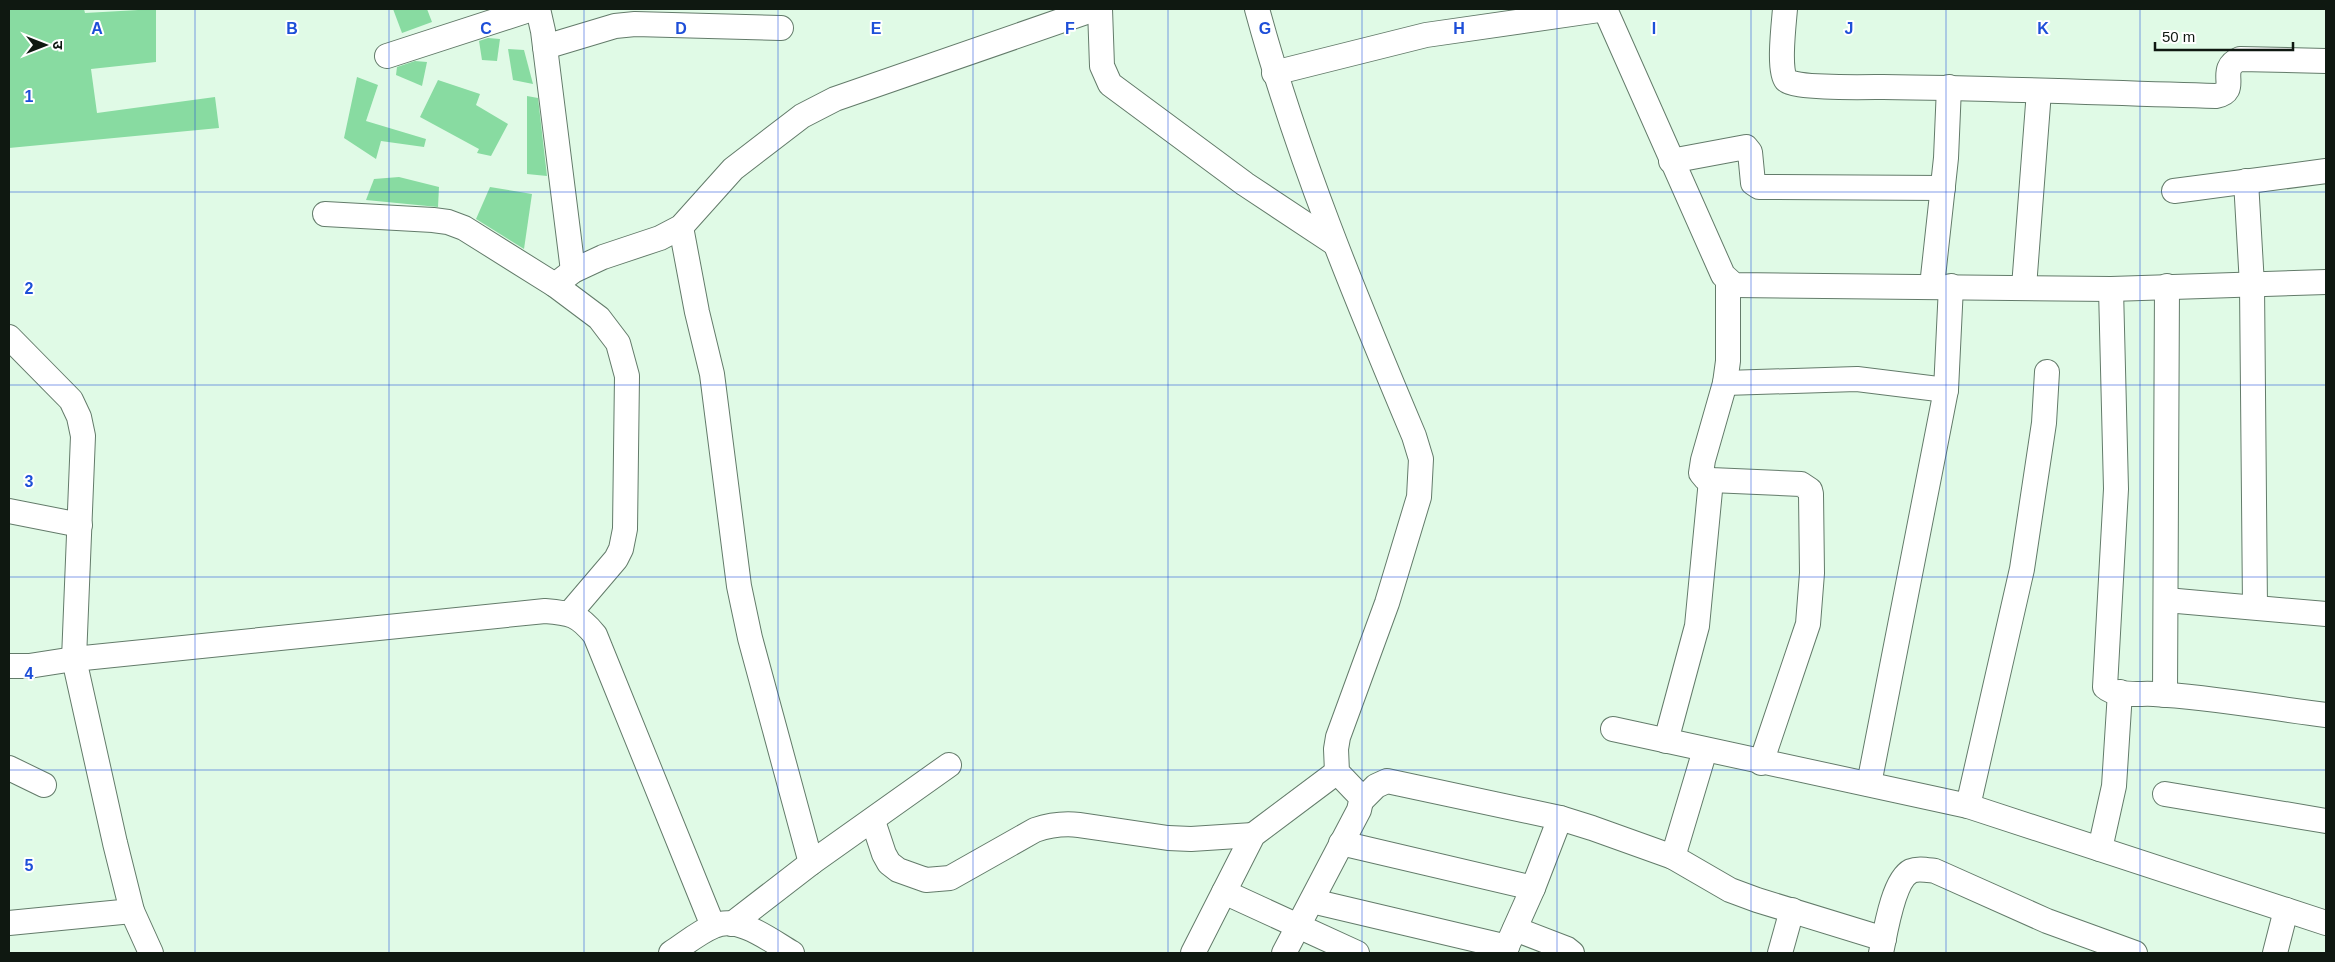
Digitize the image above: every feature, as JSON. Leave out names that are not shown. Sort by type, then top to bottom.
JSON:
[{"type":"street","points":[[388,56],[532,9]]},
{"type":"street","points":[[538,9],[545,47],[564,278]]},
{"type":"street","points":[[564,278],[603,257],[660,238],[681,227],[733,169],[802,116],[835,99],[1094,9]]},
{"type":"street","points":[[1100,9],[1102,66],[1110,84],[1245,184],[1334,243]]},
{"type":"street","points":[[1257,9],[1274,73],[1334,243],[1414,436],[1421,459],[1419,497],[1387,603],[1338,737],[1337,772],[1357,792],[1361,801]]},
{"type":"street","points":[[1274,73],[1426,35],[1606,9],[1722,275],[1728,282],[1740,287],[1941,286],[2111,289],[2326,282]]},
{"type":"street","points":[[1785,9],[1782,67],[1786,80],[1791,84],[2216,96],[2226,92],[2229,88],[2228,68],[2232,62],[2240,59],[2326,61]]},
{"type":"street","points":[[545,47],[615,26],[635,24],[781,28]]},
{"type":"street","points":[[1869,784],[1946,390],[1941,286],[1943,188],[1949,87]]},
{"type":"street","points":[[2024,287],[2038,91]]},
{"type":"street","points":[[1671,161],[1746,147],[1750,152],[1752,179],[1756,186],[1759,187],[1943,188]]},
{"type":"street","points":[[2174,191],[2326,171]]},
{"type":"street","points":[[2246,181],[2252,285],[2254,607]]},
{"type":"street","points":[[325,214],[448,222],[564,278],[618,343],[627,376],[625,529],[621,549],[616,559],[570,613]]},
{"type":"street","points":[[681,227],[697,312],[712,374],[739,586],[750,638],[811,864]]},
{"type":"street","points":[[1728,282],[1729,342],[1725,384],[1701,466],[1701,473],[1706,479],[1711,480],[1802,484],[1810,490],[1811,494],[1812,582],[1808,624],[1761,763]]},
{"type":"street","points":[[2166,695],[2167,286]]},
{"type":"street","points":[[2111,289],[2116,489],[2104,682],[2107,689],[2326,716]]},
{"type":"street","points":[[9,337],[71,400],[79,418],[83,436],[74,659],[132,911],[151,953]]},
{"type":"street","points":[[1968,806],[2022,569],[2044,423],[2047,372]]},
{"type":"street","points":[[1725,384],[1856,380],[1946,390]]},
{"type":"street","points":[[1666,741],[1696,626],[1711,480]]},
{"type":"street","points":[[9,511],[80,525]]},
{"type":"street","points":[[2166,600],[2326,614]]},
{"type":"street","points":[[9,666],[29,666],[74,659],[545,611],[570,613],[586,624],[595,635],[722,925]]},
{"type":"street","points":[[2100,849],[2114,786],[2120,692]]},
{"type":"street","points":[[1613,729],[1761,763],[1968,806],[2326,923]]},
{"type":"street","points":[[1673,857],[1705,750]]},
{"type":"street","points":[[671,953],[722,925],[873,821],[949,765]]},
{"type":"street","points":[[9,768],[44,785]]},
{"type":"street","points":[[1193,953],[1253,835],[1337,772]]},
{"type":"street","points":[[1284,953],[1361,801],[1376,786],[1387,781],[1560,818],[1592,828],[1673,857],[1730,890],[1792,910],[1882,946],[1898,885],[1912,871],[1921,870],[1934,871],[2047,921],[2135,953]]},
{"type":"street","points":[[2165,794],[2326,821]]},
{"type":"street","points":[[1509,943],[1534,888],[1560,818]]},
{"type":"street","points":[[873,821],[889,863],[898,870],[926,880],[950,878],[1035,830],[1065,823],[1168,838],[1191,839],[1253,835]]},
{"type":"street","points":[[1341,843],[1534,888]]},
{"type":"street","points":[[1224,892],[1356,953]]},
{"type":"street","points":[[1312,901],[1509,943],[1567,949],[1572,953]]},
{"type":"street","points":[[1780,953],[1792,910]]},
{"type":"street","points":[[2276,953],[2286,910]]},
{"type":"street","points":[[9,922],[132,911]]},
{"type":"street","points":[[722,925],[752,930],[792,953]]},
{"type":"building","points":[[9,9],[84,9],[85,13],[156,9],[156,62],[91,69],[97,113],[215,97],[219,128],[9,148]]},
{"type":"building","points":[[393,9],[427,9],[432,22],[402,33]]},
{"type":"building","points":[[488,38],[500,39],[497,61],[482,60],[479,41]]},
{"type":"building","points":[[508,49],[524,50],[533,84],[513,80]]},
{"type":"building","points":[[415,61],[427,62],[422,86],[396,75],[397,67]]},
{"type":"building","points":[[357,77],[378,85],[366,121],[426,139],[424,147],[381,141],[376,159],[344,138]]},
{"type":"building","points":[[438,80],[480,94],[476,105],[508,124],[491,156],[477,153],[479,149],[420,117]]},
{"type":"building","points":[[527,96],[538,98],[547,176],[527,174]]},
{"type":"building","points":[[399,177],[439,187],[438,207],[366,200],[374,179]]},
{"type":"building","points":[[490,187],[532,194],[524,249],[476,219]]}]
